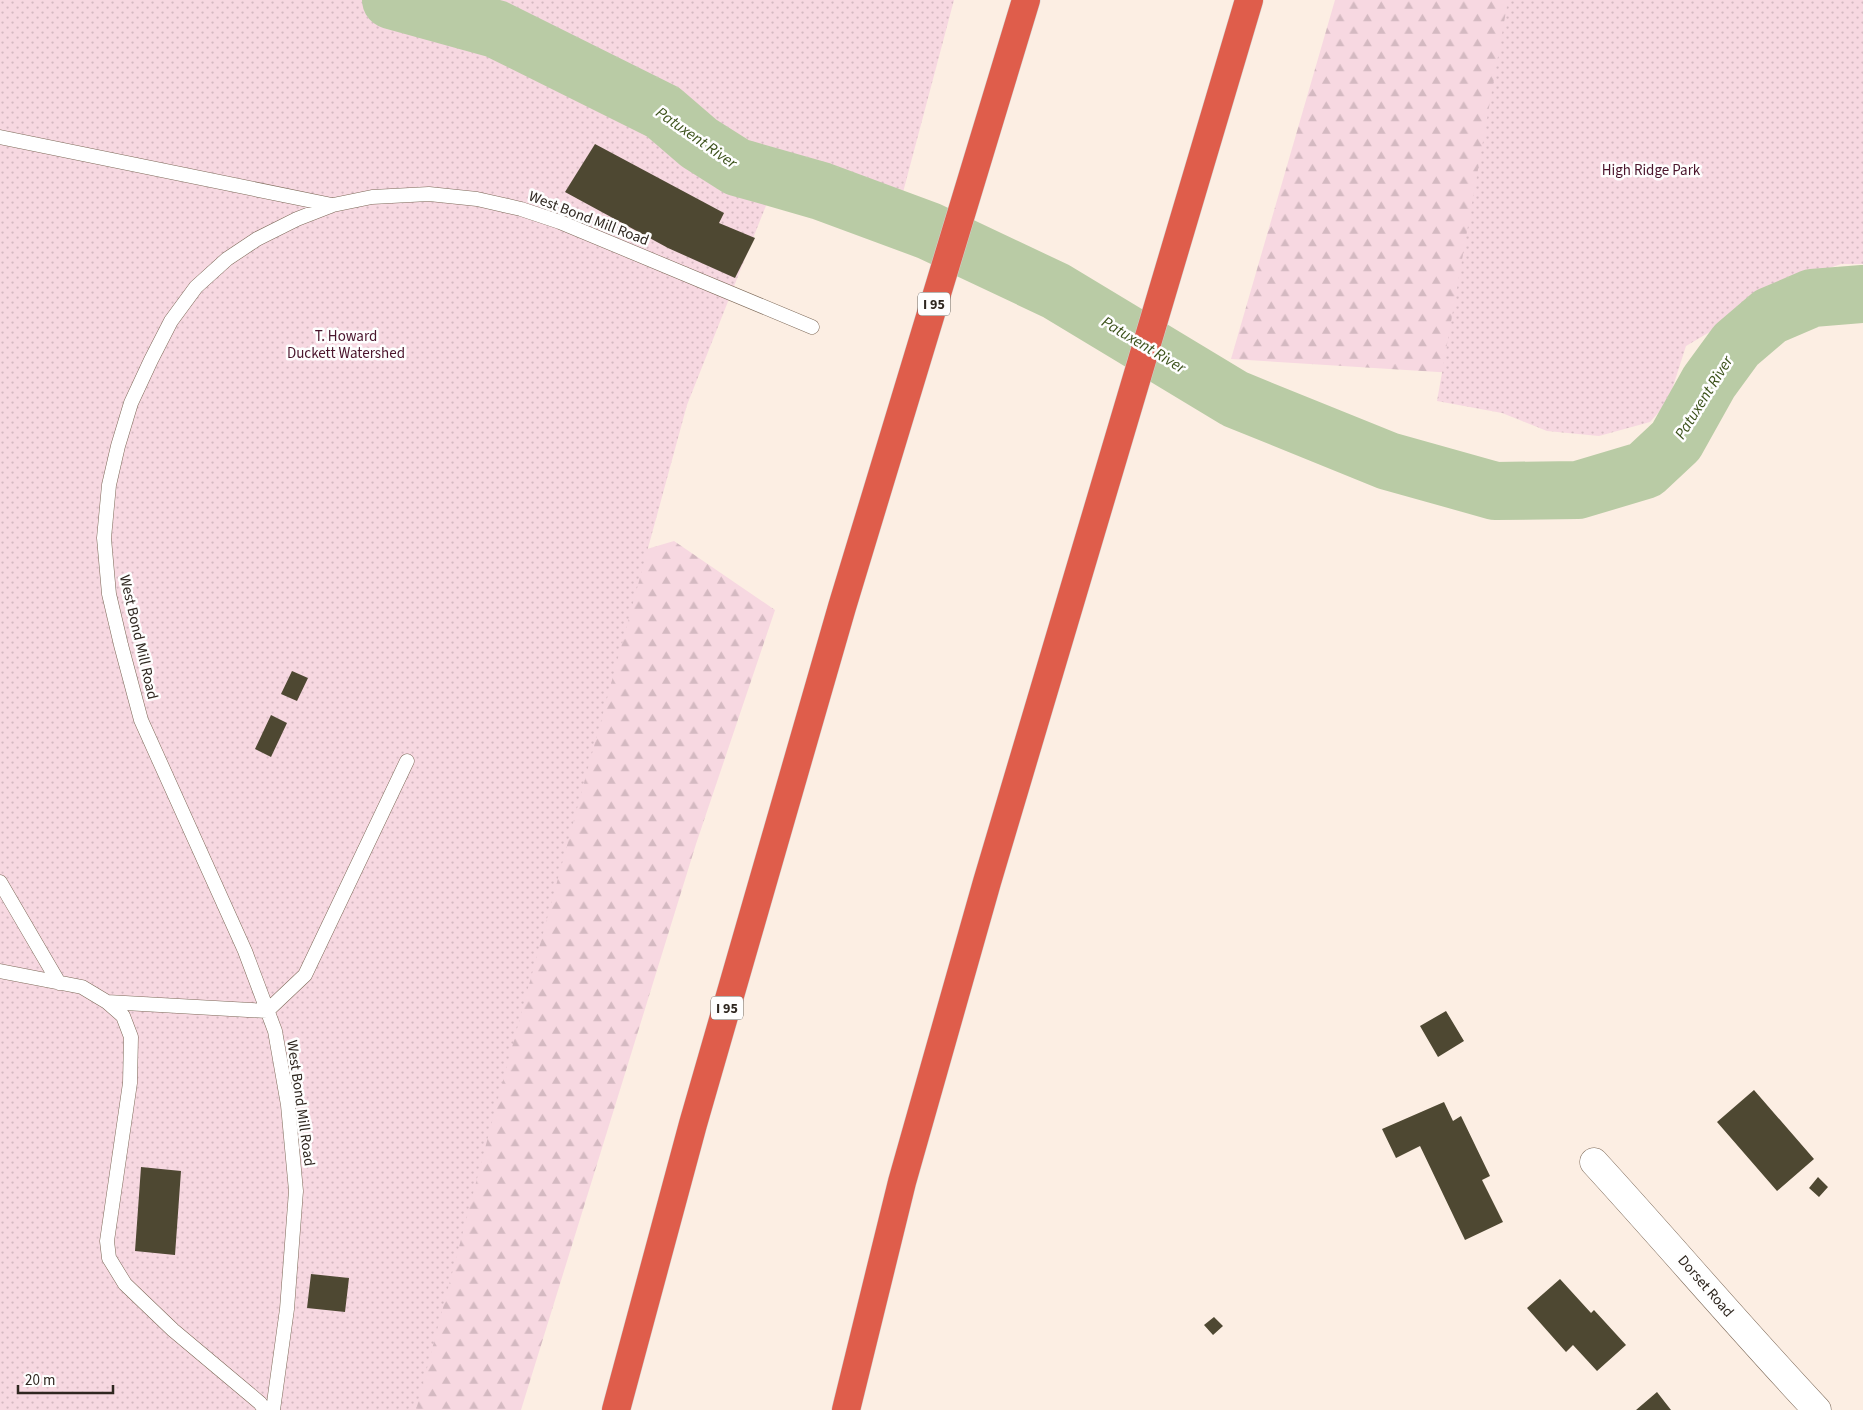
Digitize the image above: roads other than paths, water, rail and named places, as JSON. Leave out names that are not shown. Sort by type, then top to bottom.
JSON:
[{"type":"highway","name":"I 95","points":[[616,1410],[693,1124],[842,607],[1026,0]]},
{"type":"highway","points":[[846,1410],[902,1182],[986,882],[1249,0]]},
{"type":"street","name":"Dorset Road","points":[[1594,1162],[1817,1410]]},
{"type":"lane","points":[[0,137],[333,205]]},
{"type":"lane","name":"West Bond Mill Road","points":[[273,1410],[287,1310],[296,1191],[288,1105],[275,1031],[245,951],[141,720],[120,645],[109,594],[104,538],[109,485],[131,403],[151,360],[172,321],[196,287],[227,258],[257,239],[297,219],[333,205],[372,197],[429,194],[477,199],[521,209],[560,222],[812,327]]},
{"type":"lane","points":[[107,1002],[267,1011],[304,975],[407,761]]},
{"type":"lane","points":[[0,882],[59,983]]},
{"type":"lane","points":[[0,971],[82,987],[107,1002],[123,1016],[131,1037],[130,1083],[106,1241],[109,1258],[125,1284],[173,1330],[260,1403],[265,1410]]},
{"type":"waterway","name":"Patuxent River","points":[[391,0],[496,29],[663,112],[699,143],[737,167],[821,191],[929,231],[1056,291],[1235,399],[1388,461],[1495,491],[1578,490],[1645,470],[1676,441],[1709,382],[1736,345],[1770,316],[1812,298],[1863,294]]},
{"type":"park label","name":"High Ridge Park","points":[[1651,170]]},
{"type":"park label","name":"T. Howard Duckett Watershed","points":[[346,344]]}]
